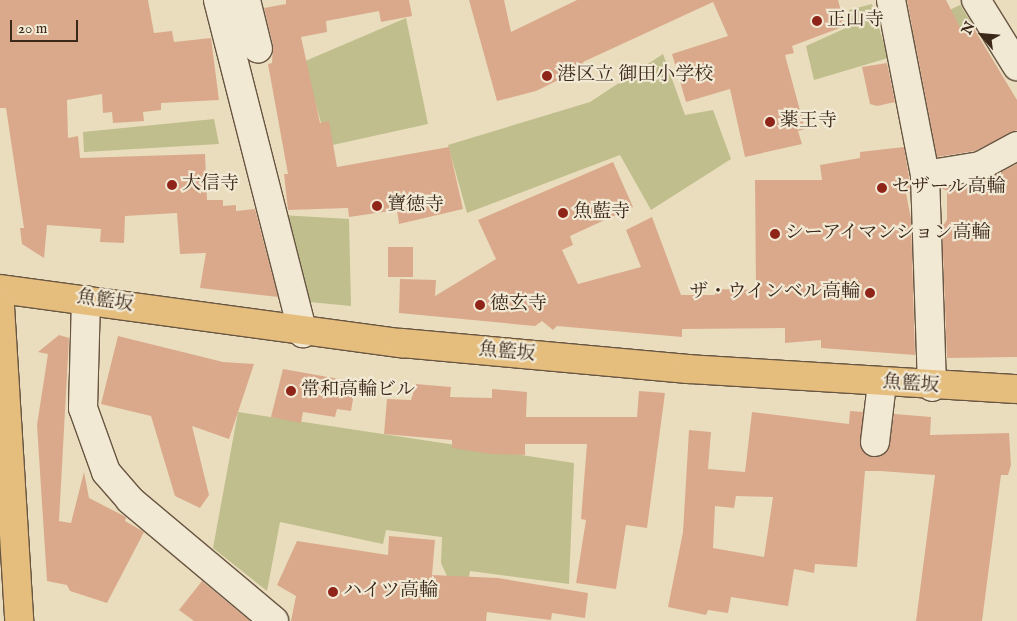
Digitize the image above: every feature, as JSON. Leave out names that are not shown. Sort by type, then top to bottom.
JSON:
[{"type":"main road","name":"魚籃坂","points":[[0,289],[303,333],[932,387],[1017,389]]},
{"type":"main road","points":[[0,306],[20,621]]},
{"type":"street","points":[[218,0],[232,59],[301,311],[303,333]]},
{"type":"street","points":[[232,59],[244,55],[234,9],[239,0]]},
{"type":"street","points":[[246,0],[258,49]]},
{"type":"street","points":[[891,0],[925,175],[932,387]]},
{"type":"street","points":[[976,0],[1017,66]]},
{"type":"street","points":[[925,175],[980,166],[1017,146]]},
{"type":"street","points":[[86,300],[84,408],[106,472],[130,500],[274,621]]},
{"type":"street","points":[[875,442],[882,383]]},
{"type":"shaded area","points":[[872,4],[888,58],[814,80],[806,46],[846,28],[849,10]]},
{"type":"shaded area","points":[[960,5],[971,22],[911,52],[906,31]]},
{"type":"shaded area","points":[[406,18],[428,124],[328,146],[303,62]]},
{"type":"shaded area","points":[[663,54],[685,115],[713,110],[731,159],[651,210],[620,155],[467,213],[448,145],[590,102]]},
{"type":"shaded area","points":[[214,119],[219,144],[84,152],[83,132]]},
{"type":"shaded area","points":[[281,215],[349,219],[351,306],[299,301]]},
{"type":"shaded area","points":[[238,412],[574,463],[569,584],[470,571],[460,621],[452,587],[441,563],[442,537],[386,530],[383,544],[280,522],[267,591],[213,548]]},
{"type":"building","points":[[0,0],[148,0],[154,33],[172,31],[174,42],[211,38],[219,100],[161,103],[161,110],[143,112],[144,121],[113,123],[112,112],[103,113],[102,94],[67,100],[68,138],[78,136],[80,158],[205,154],[207,200],[223,200],[223,206],[236,205],[236,211],[255,209],[278,297],[200,288],[206,253],[180,254],[177,213],[125,216],[124,243],[100,242],[101,229],[47,225],[44,258],[22,244],[20,228],[24,228],[6,108],[0,108]]},
{"type":"building","points":[[286,0],[409,0],[412,16],[381,22],[379,11],[326,21],[327,32],[301,37],[320,123],[329,121],[337,167],[449,147],[463,209],[399,224],[397,210],[349,217],[348,208],[288,210],[284,174],[288,174],[268,64],[272,63],[273,45],[264,8],[286,4]]},
{"type":"building","points":[[469,0],[504,0],[511,32],[577,0],[838,0],[845,26],[792,46],[794,53],[785,55],[805,129],[798,131],[802,144],[745,157],[730,89],[686,102],[672,54],[728,36],[713,2],[583,62],[585,67],[536,91],[497,101]]},
{"type":"building","points":[[907,0],[946,0],[963,33],[973,27],[1017,100],[1017,130],[975,151],[937,157]]},
{"type":"building","points":[[887,63],[895,102],[877,106],[870,104],[862,67]]},
{"type":"building","points":[[904,147],[910,193],[906,193],[911,219],[915,355],[821,348],[821,340],[785,343],[785,328],[682,329],[682,337],[557,326],[553,330],[542,321],[535,326],[399,313],[400,279],[436,280],[435,296],[496,259],[478,220],[613,162],[633,207],[570,236],[573,245],[562,250],[578,284],[641,267],[626,230],[652,217],[681,295],[715,295],[716,289],[756,290],[755,180],[822,180],[820,165],[860,158],[860,152]]},
{"type":"building","points":[[1017,164],[1017,357],[947,358],[942,227],[947,220],[947,191],[941,188],[983,181]]},
{"type":"building","points":[[388,247],[413,247],[413,277],[388,277]]},
{"type":"building","points":[[59,335],[69,338],[59,521],[71,523],[84,472],[89,498],[126,517],[125,521],[144,532],[107,603],[70,591],[67,585],[47,581],[37,425],[48,354],[38,352]]},
{"type":"building","points":[[118,336],[223,362],[254,364],[229,439],[192,426],[209,495],[200,508],[175,496],[151,416],[101,404]]},
{"type":"building","points":[[283,369],[356,382],[351,411],[337,409],[335,417],[303,412],[301,423],[271,417]]},
{"type":"building","points":[[416,384],[451,387],[450,397],[492,398],[492,389],[527,392],[526,417],[637,417],[639,391],[665,393],[647,528],[626,525],[616,589],[576,583],[586,520],[581,519],[587,444],[525,444],[525,455],[492,454],[452,448],[452,440],[384,434],[387,399],[411,400]]},
{"type":"building","points":[[850,411],[863,412],[861,448],[873,457],[888,451],[894,414],[931,417],[930,435],[1009,433],[1011,465],[1008,475],[1001,475],[982,621],[916,621],[935,475],[880,471],[865,471],[857,567],[815,564],[814,573],[794,569],[788,606],[731,597],[728,613],[708,610],[706,615],[668,607],[683,532],[689,430],[711,432],[708,469],[745,472],[752,412],[849,424]],"holes":[[[736,496],[773,497],[764,557],[713,548],[715,506],[734,508]]]},
{"type":"building","points":[[389,536],[435,540],[432,575],[498,578],[588,593],[585,618],[552,613],[551,620],[487,612],[486,621],[291,621],[296,596],[277,585],[297,541],[388,555]]},
{"type":"building","points":[[202,581],[250,621],[194,621],[179,610]]},
{"type":"place","name":"正山寺","points":[[817,21]]},
{"type":"place","name":"港区立 御田小学校","points":[[547,76]]},
{"type":"place","name":"薬王寺","points":[[770,122]]},
{"type":"place","name":"大信寺","points":[[172,185]]},
{"type":"place","name":"セザール高輪","points":[[882,188]]},
{"type":"place","name":"寶徳寺","points":[[377,206]]},
{"type":"place","name":"魚藍寺","points":[[563,213]]},
{"type":"place","name":"シーアイマンション高輪","points":[[775,234]]},
{"type":"place","name":"ザ・ウインベル高輪","points":[[870,293]]},
{"type":"place","name":"徳玄寺","points":[[480,305]]},
{"type":"place","name":"常和高輪ビル","points":[[291,391]]},
{"type":"place","name":"ハイツ高輪","points":[[333,592]]}]
